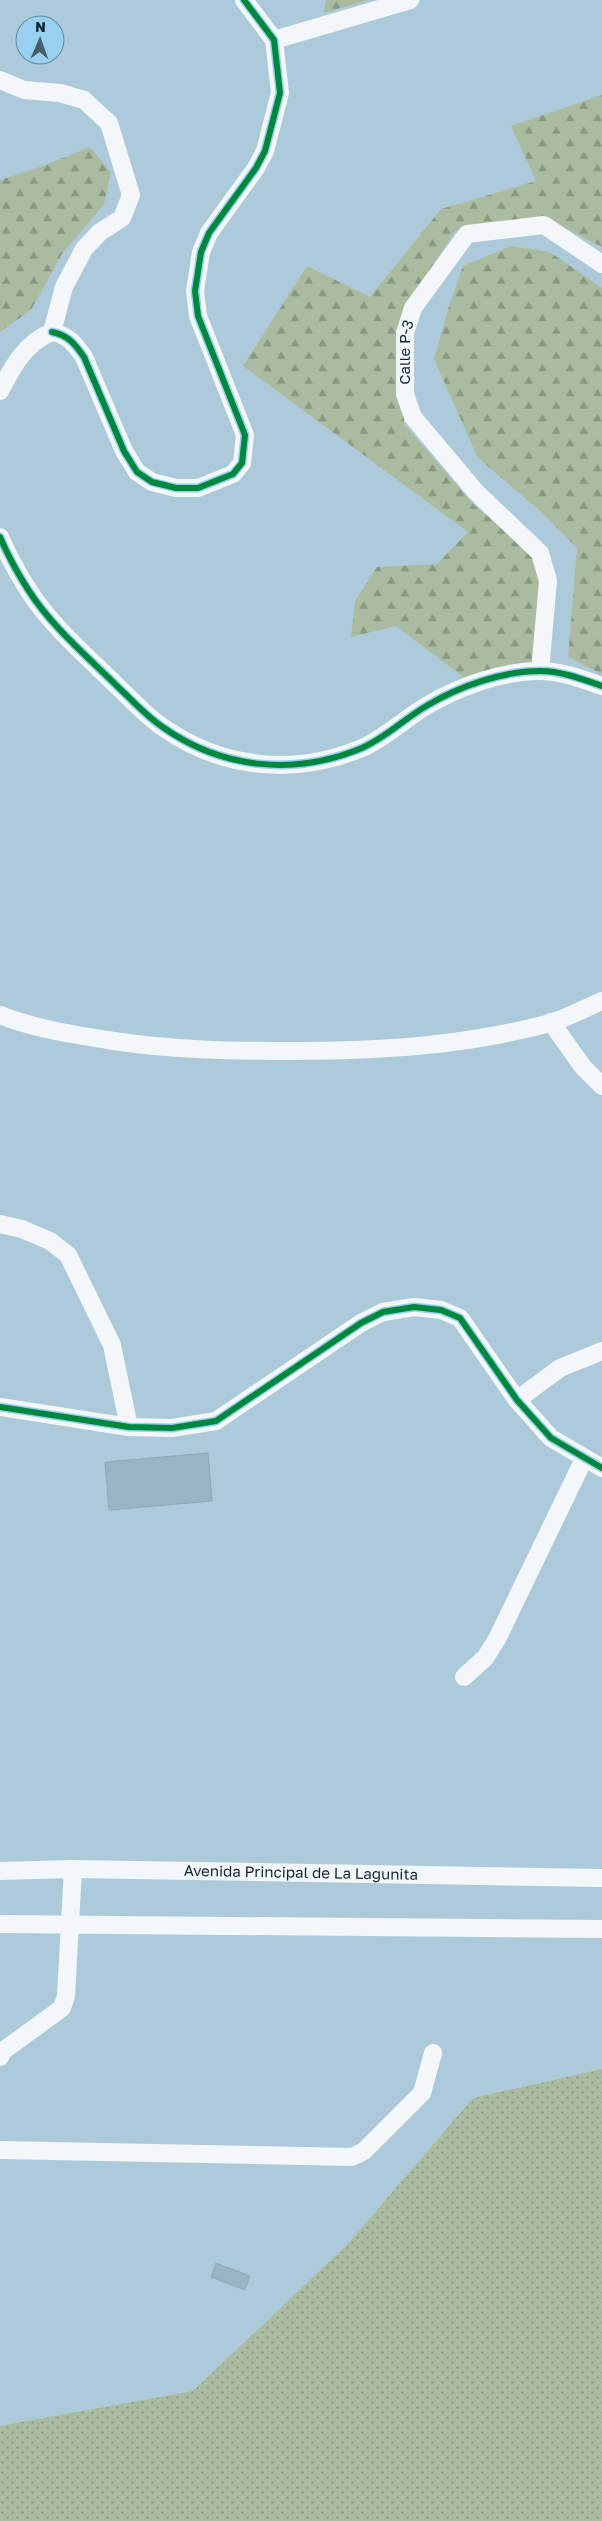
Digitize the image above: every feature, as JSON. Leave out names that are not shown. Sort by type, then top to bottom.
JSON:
[{"type":"street","points":[[0,391],[14,364],[39,337],[52,332],[63,334],[84,357],[124,451],[137,472],[152,482],[176,488],[198,488],[233,474],[242,463],[245,435],[198,316],[195,291],[201,252],[210,233],[256,168],[264,151],[280,93],[274,40],[244,0]]},
{"type":"street","points":[[274,40],[410,0]]},
{"type":"street","points":[[0,80],[24,90],[60,93],[84,100],[109,123],[131,195],[122,218],[100,232],[84,249],[64,287],[52,332]]},
{"type":"street","name":"Calle P-3","points":[[540,671],[548,581],[540,553],[476,492],[413,417],[405,394],[405,333],[413,308],[467,234],[544,225],[602,264]]},
{"type":"street","points":[[0,538],[30,592],[65,635],[134,703],[162,728],[188,743],[228,759],[267,766],[305,764],[326,760],[376,741],[428,705],[465,688],[503,676],[540,671],[575,676],[602,686]]},
{"type":"street","points":[[0,1015],[18,1022],[72,1035],[212,1051],[319,1051],[416,1048],[461,1042],[551,1022],[602,1001]]},
{"type":"street","points":[[551,1022],[583,1067],[602,1086]]},
{"type":"street","points":[[0,1224],[22,1229],[50,1241],[68,1255],[112,1345],[129,1427]]},
{"type":"street","points":[[0,1407],[129,1427],[172,1428],[216,1421],[361,1323],[383,1312],[414,1307],[441,1310],[460,1318],[517,1400],[551,1438],[602,1468]]},
{"type":"street","points":[[517,1400],[560,1368],[602,1351]]},
{"type":"street","points":[[464,1677],[485,1658],[497,1639],[584,1459]]},
{"type":"street","points":[[0,2057],[3,2051],[62,2008],[66,1996],[73,1869]]},
{"type":"street","name":"Avenida Principal de La Lagunita","points":[[0,1870],[73,1869],[602,1878]]},
{"type":"street","points":[[0,1924],[70,1923],[602,1929]]},
{"type":"street","points":[[0,2150],[352,2157],[364,2151],[422,2093],[433,2053]]},
{"type":"green space","points":[[326,0],[368,0],[324,13]]},
{"type":"green space","points":[[602,95],[602,247],[541,216],[455,231],[404,312],[404,424],[475,506],[544,562],[536,675],[470,682],[396,626],[351,637],[355,601],[377,567],[437,564],[468,532],[243,366],[307,266],[370,297],[441,209],[536,181],[511,126]]},
{"type":"green space","points":[[90,147],[111,172],[104,204],[62,254],[31,310],[0,332],[0,180],[43,166]]},
{"type":"green space","points":[[511,246],[550,252],[602,288],[602,674],[568,657],[577,548],[539,510],[478,458],[434,359],[463,266]]},
{"type":"green space","points":[[602,2069],[602,2521],[0,2521],[0,2426],[193,2391],[347,2245],[473,2098]]},
{"type":"building","points":[[208,1453],[212,1501],[109,1510],[105,1462]]},
{"type":"building","points":[[216,2263],[250,2276],[245,2290],[211,2277]]},
{"type":"cycle path","points":[[52,332],[62,335],[71,341],[84,357],[124,451],[137,472],[152,482],[176,488],[198,488],[233,474],[242,463],[245,435],[198,316],[195,291],[201,252],[209,233],[256,168],[265,151],[280,93],[274,40],[244,0]]},
{"type":"cycle path","points":[[0,537],[21,578],[48,617],[140,709],[158,724],[187,742],[235,760],[285,765],[337,757],[371,744],[440,698],[482,681],[511,674],[540,671],[556,672],[602,686]]},
{"type":"cycle path","points":[[0,1407],[129,1427],[172,1428],[216,1421],[361,1323],[383,1312],[414,1307],[441,1310],[460,1318],[517,1400],[551,1438],[602,1468]]}]
